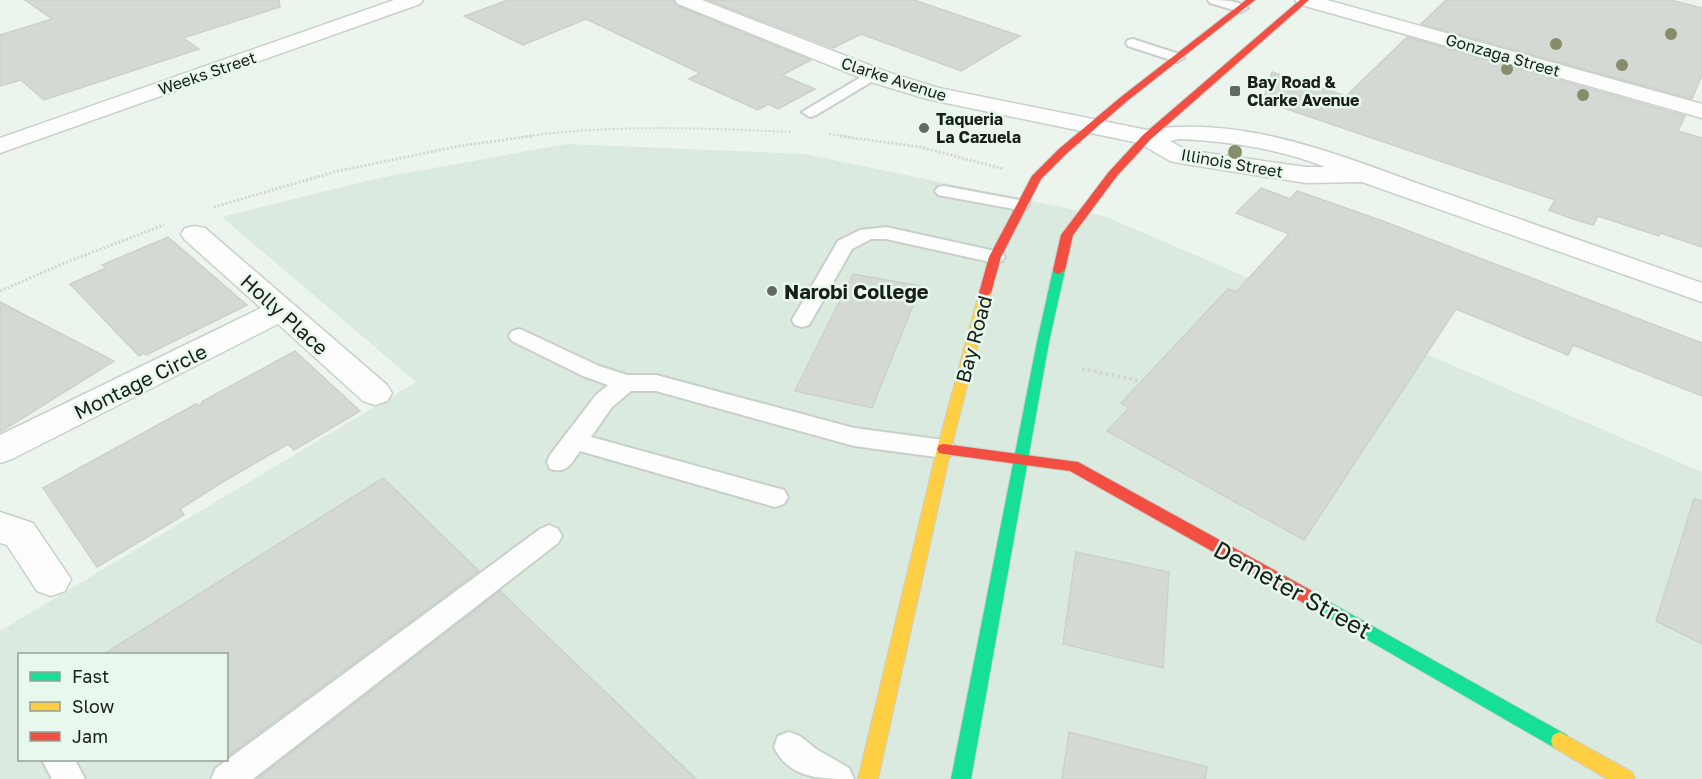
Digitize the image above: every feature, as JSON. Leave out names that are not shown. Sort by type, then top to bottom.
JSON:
[{"type":"main road","points":[[962,779],[1043,342],[1067,236],[1085,207],[1147,137],[1305,0]]},
{"type":"main road","name":"Bay Road","points":[[868,779],[944,449],[995,257],[1020,205],[1036,178],[1092,126],[1246,4]]},
{"type":"main road","name":"Demeter Street","points":[[944,449],[1073,466],[1372,633],[1625,779]]},
{"type":"street","name":"Weeks Street","points":[[0,146],[413,0]]},
{"type":"street","name":"Clarke Avenue","points":[[685,0],[873,75],[934,94],[1147,137]]},
{"type":"street","name":"Gonzaga Street","points":[[1305,0],[1702,111]]},
{"type":"street","name":"Illinois Street","points":[[1147,137],[1179,156],[1306,175],[1365,174],[1702,293]]},
{"type":"street","name":"Holly Place","points":[[182,229],[375,393]]},
{"type":"street","name":"Montage Circle","points":[[0,450],[280,311]]},
{"type":"street","points":[[0,527],[20,534],[51,579]]},
{"type":"lane","points":[[1215,0],[1246,4]]},
{"type":"lane","points":[[1133,43],[1177,58]]},
{"type":"lane","points":[[810,112],[873,75]]},
{"type":"lane","points":[[944,191],[1020,205]]},
{"type":"lane","points":[[802,320],[845,245],[867,234],[886,233],[995,257]]},
{"type":"lane","points":[[520,336],[591,371],[626,383],[656,383],[854,437],[944,449]]},
{"type":"lane","points":[[559,462],[604,401],[626,383]]},
{"type":"lane","points":[[574,441],[775,497]]},
{"type":"lane","points":[[227,779],[549,536]]},
{"type":"lane","points":[[789,747],[805,760],[838,779]]},
{"type":"lane","points":[[59,761],[69,779]]},
{"type":"path","points":[[212,208],[338,171],[460,146],[543,134],[614,129],[686,128],[795,132]]},
{"type":"path","points":[[827,134],[920,147],[1036,178]]},
{"type":"path","points":[[0,291],[67,262],[182,229]]},
{"type":"path","points":[[1082,369],[1141,381]]},
{"type":"shaded area","points":[[566,144],[805,154],[1104,216],[1702,472],[1702,779],[0,779],[0,631],[416,382],[222,217],[379,178]]},
{"type":"building","points":[[25,0],[279,0],[280,7],[183,38],[199,49],[44,100],[21,80],[0,86],[0,35],[52,19]]},
{"type":"building","points":[[508,0],[673,0],[677,6],[811,60],[782,75],[815,89],[778,109],[768,104],[758,110],[689,79],[700,73],[586,19],[523,45],[464,16]]},
{"type":"building","points":[[708,0],[914,0],[1020,36],[961,71],[861,34],[833,48]]},
{"type":"building","points":[[1446,0],[1670,0],[1702,8],[1702,75],[1692,99],[1421,24]]},
{"type":"building","points":[[1407,37],[1685,116],[1678,131],[1702,138],[1702,247],[1598,216],[1593,225],[1570,218],[1549,210],[1555,200],[1263,101],[1272,72],[1346,96]]},
{"type":"building","points":[[1261,188],[1290,199],[1297,191],[1380,220],[1702,343],[1702,396],[1573,345],[1568,355],[1456,309],[1304,540],[1107,431],[1129,408],[1121,403],[1228,289],[1236,292],[1289,234],[1236,213]]},
{"type":"building","points":[[168,237],[247,305],[146,355],[144,353],[139,356],[70,284],[106,268],[102,265]]},
{"type":"building","points":[[853,274],[921,286],[872,408],[795,391]]},
{"type":"building","points":[[0,302],[114,361],[0,432]]},
{"type":"building","points":[[295,351],[360,411],[294,450],[288,444],[221,483],[180,509],[184,515],[97,567],[43,488],[196,404],[199,406],[203,401]]},
{"type":"building","points":[[383,478],[479,571],[228,756],[228,653],[106,653]]},
{"type":"building","points":[[1694,499],[1702,501],[1702,644],[1656,621]]},
{"type":"building","points":[[1076,552],[1169,572],[1163,668],[1063,644]]},
{"type":"building","points":[[500,591],[696,779],[257,779]]},
{"type":"building","points":[[1069,732],[1207,767],[1205,779],[1062,779]]},
{"type":"traffic: fast","points":[[961,779],[1043,342],[1059,270]]},
{"type":"traffic: fast","points":[[1308,597],[1560,741]]},
{"type":"traffic: slow","points":[[868,779],[944,449],[985,293]]},
{"type":"traffic: slow","points":[[1560,741],[1625,779]]},
{"type":"traffic: jam","points":[[985,293],[995,257],[1036,178],[1063,151],[1124,99],[1251,0]]},
{"type":"traffic: jam","points":[[1059,270],[1067,235],[1112,175],[1147,137],[1305,0]]},
{"type":"traffic: jam","points":[[944,449],[1073,466],[1308,597]]},
{"type":"place","name":"Bay Road & Clarke Avenue","points":[[1235,91]]},
{"type":"place","name":"Taqueria La Cazuela","points":[[924,128]]},
{"type":"place","name":"Narobi College","points":[[772,291]]}]
